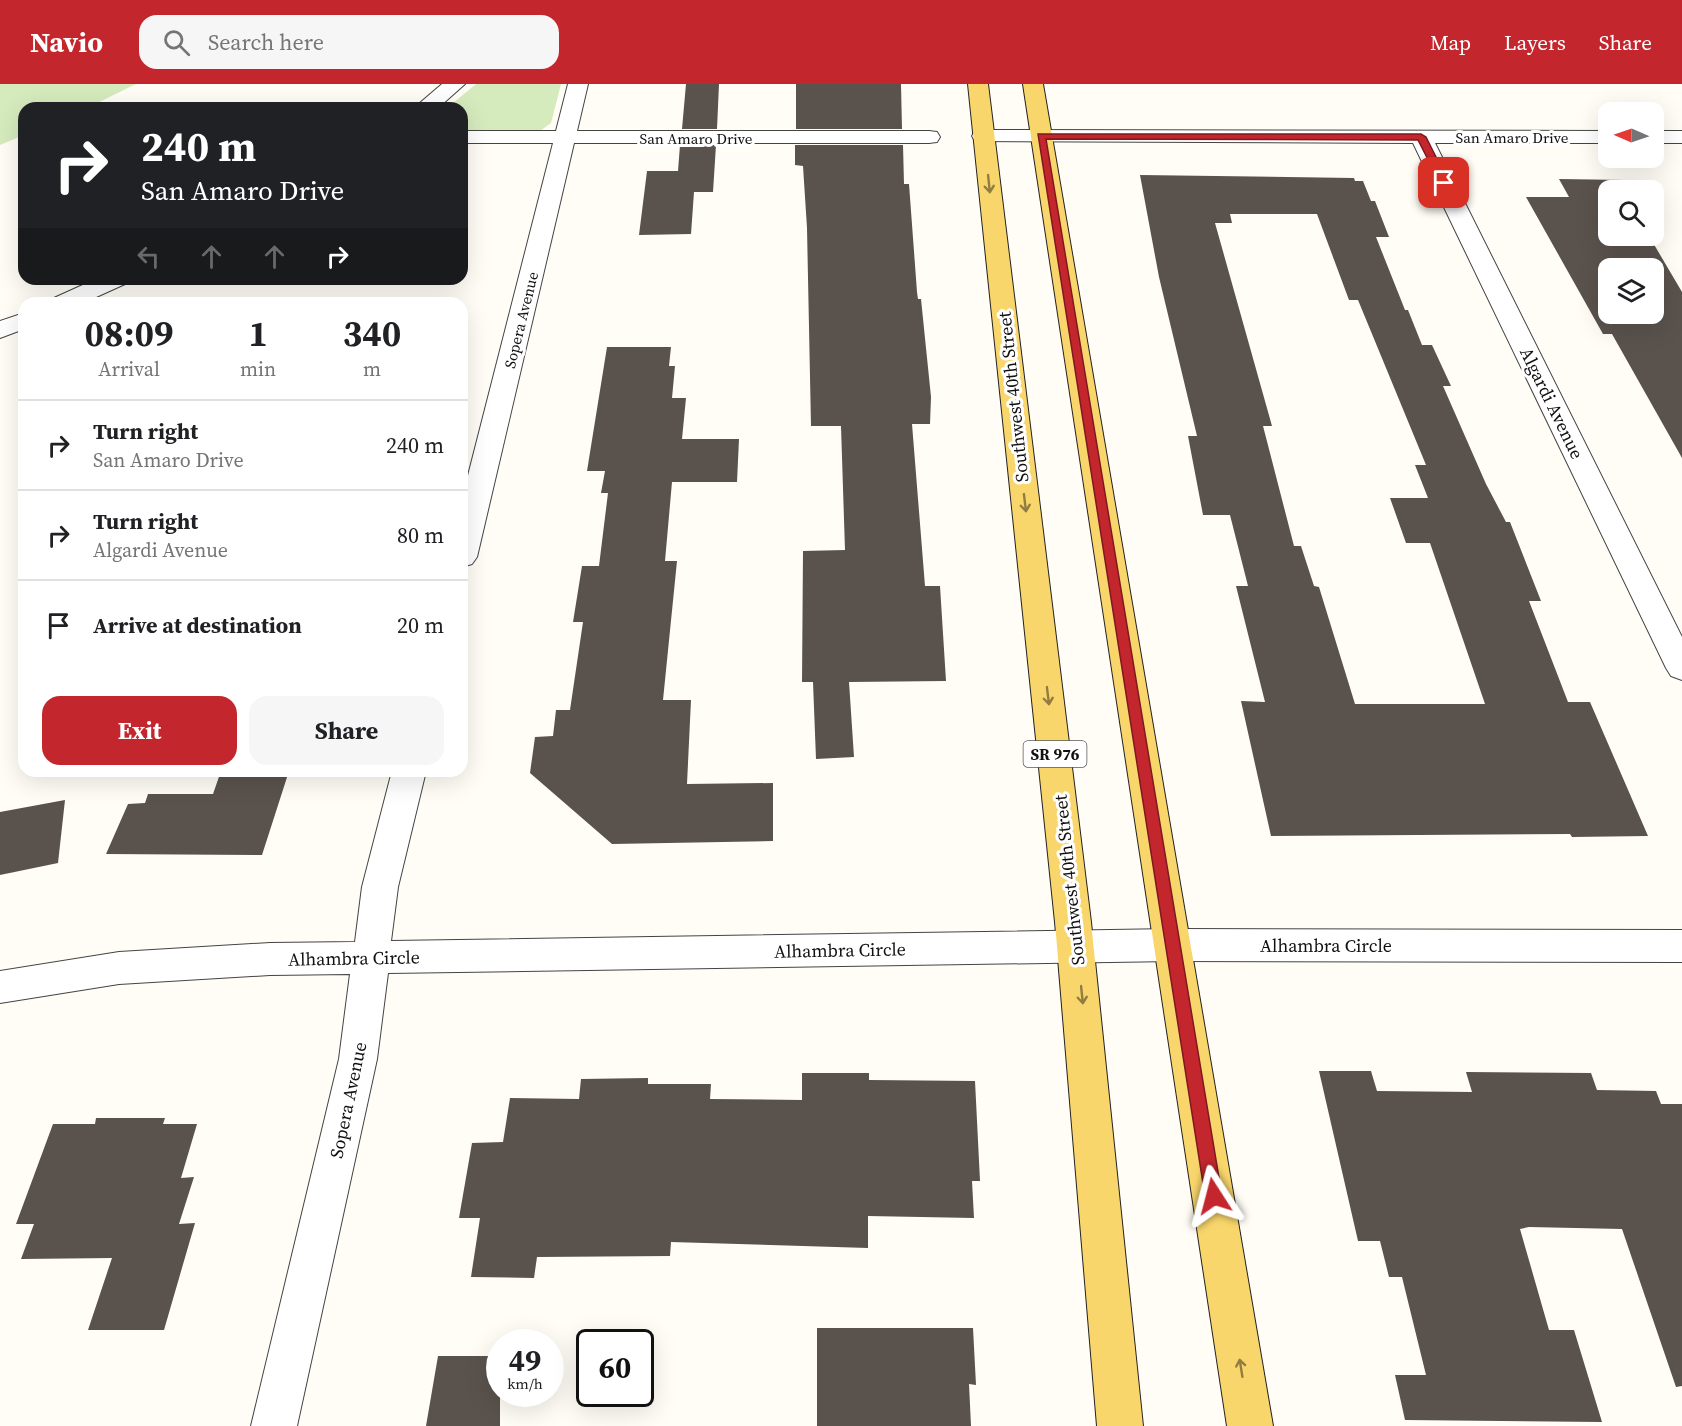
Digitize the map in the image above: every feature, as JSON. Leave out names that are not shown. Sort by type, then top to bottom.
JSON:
[{"type":"main road","name":"Southwest 40th Street","points":[[978,84],[1077,947],[1095,1126],[1120,1426]]},
{"type":"main road","points":[[1033,84],[1250,1426]]},
{"type":"street","points":[[432,102],[455,84]]},
{"type":"street","name":"Sopera Avenue","points":[[468,533],[578,84]]},
{"type":"street","name":"San Amaro Drive","points":[[983,136],[1598,137]]},
{"type":"street","name":"San Amaro Drive","points":[[468,137],[929,137]]},
{"type":"street","name":"Algardi Avenue","points":[[1421,137],[1682,668]]},
{"type":"street","points":[[1664,137],[1682,137]]},
{"type":"street","points":[[76,297],[103,285]]},
{"type":"street","points":[[0,330],[18,322]]},
{"type":"street","name":"Sopera Avenue","points":[[274,1426],[358,1059],[380,887],[408,777]]},
{"type":"street","name":"Alhambra Circle","points":[[0,987],[119,968],[167,963],[370,957],[1173,945],[1682,946]]},
{"type":"green space","points":[[0,84],[136,84],[99,102],[18,102],[18,138],[0,145]]},
{"type":"green space","points":[[476,84],[561,84],[551,123],[540,131],[468,131],[468,102],[454,102]]},
{"type":"building","points":[[686,84],[719,84],[717,129],[682,129]]},
{"type":"building","points":[[796,84],[901,84],[902,129],[796,129]]},
{"type":"building","points":[[680,145],[716,145],[713,192],[694,192],[691,234],[639,235],[647,171],[678,171]]},
{"type":"building","points":[[795,145],[903,145],[904,184],[909,184],[917,292],[918,299],[921,299],[931,397],[930,424],[912,424],[925,586],[940,586],[946,681],[849,682],[854,757],[816,759],[813,682],[802,682],[803,551],[845,550],[841,426],[811,426],[807,228],[803,166],[795,165]]},
{"type":"building","points":[[1140,175],[1354,178],[1355,181],[1363,181],[1371,201],[1375,201],[1389,237],[1376,237],[1405,310],[1408,310],[1422,345],[1432,345],[1451,386],[1443,386],[1486,484],[1506,522],[1510,522],[1541,601],[1529,601],[1568,702],[1590,702],[1648,836],[1572,837],[1570,834],[1271,836],[1241,701],[1265,702],[1236,586],[1248,586],[1230,515],[1203,515],[1188,436],[1197,436],[1159,277]],"holes":[[[1230,214],[1317,214],[1349,300],[1358,300],[1426,465],[1415,465],[1428,498],[1390,498],[1406,543],[1430,543],[1485,704],[1355,704],[1319,587],[1314,586],[1301,546],[1294,546],[1263,426],[1272,426],[1215,223],[1232,223]]]},
{"type":"building","points":[[1559,179],[1625,180],[1598,180],[1598,246],[1655,246],[1662,258],[1598,258],[1598,324],[1664,324],[1664,261],[1682,292],[1682,458],[1612,334],[1603,334],[1526,197],[1569,197]]},
{"type":"building","points":[[607,347],[671,347],[669,366],[675,366],[672,398],[686,398],[682,439],[739,439],[737,482],[672,482],[665,561],[677,561],[663,700],[691,700],[687,784],[773,783],[773,841],[612,844],[530,773],[535,737],[553,736],[556,710],[570,710],[583,622],[573,622],[582,566],[599,566],[608,493],[601,493],[605,471],[587,471]]},
{"type":"building","points":[[219,777],[287,777],[262,855],[106,854],[128,804],[145,803],[148,794],[213,794]]},
{"type":"building","points":[[65,800],[58,863],[0,875],[0,812]]},
{"type":"building","points":[[1319,1071],[1371,1071],[1377,1091],[1472,1092],[1466,1072],[1591,1073],[1597,1090],[1656,1091],[1661,1104],[1682,1104],[1682,1386],[1676,1387],[1622,1229],[1529,1227],[1520,1229],[1549,1330],[1574,1330],[1602,1422],[1405,1420],[1395,1375],[1426,1375],[1402,1277],[1389,1277],[1380,1241],[1358,1241]]},
{"type":"building","points":[[802,1073],[869,1073],[869,1080],[975,1081],[980,1181],[972,1181],[974,1218],[868,1216],[868,1248],[671,1242],[670,1256],[537,1257],[534,1278],[471,1277],[480,1218],[459,1218],[472,1143],[503,1142],[510,1098],[579,1099],[581,1079],[648,1078],[648,1084],[711,1084],[710,1099],[802,1100]]},
{"type":"building","points":[[96,1118],[165,1118],[163,1124],[197,1124],[181,1178],[194,1177],[179,1224],[195,1223],[164,1330],[88,1330],[112,1258],[21,1259],[34,1224],[16,1224],[53,1124],[95,1124]]},
{"type":"building","points":[[817,1328],[973,1328],[976,1385],[969,1384],[971,1426],[817,1426]]},
{"type":"building","points":[[438,1356],[486,1356],[486,1407],[500,1407],[500,1426],[426,1426]]},
{"type":"route","points":[[1214,1196],[1041,136],[1421,137],[1444,183]]}]
